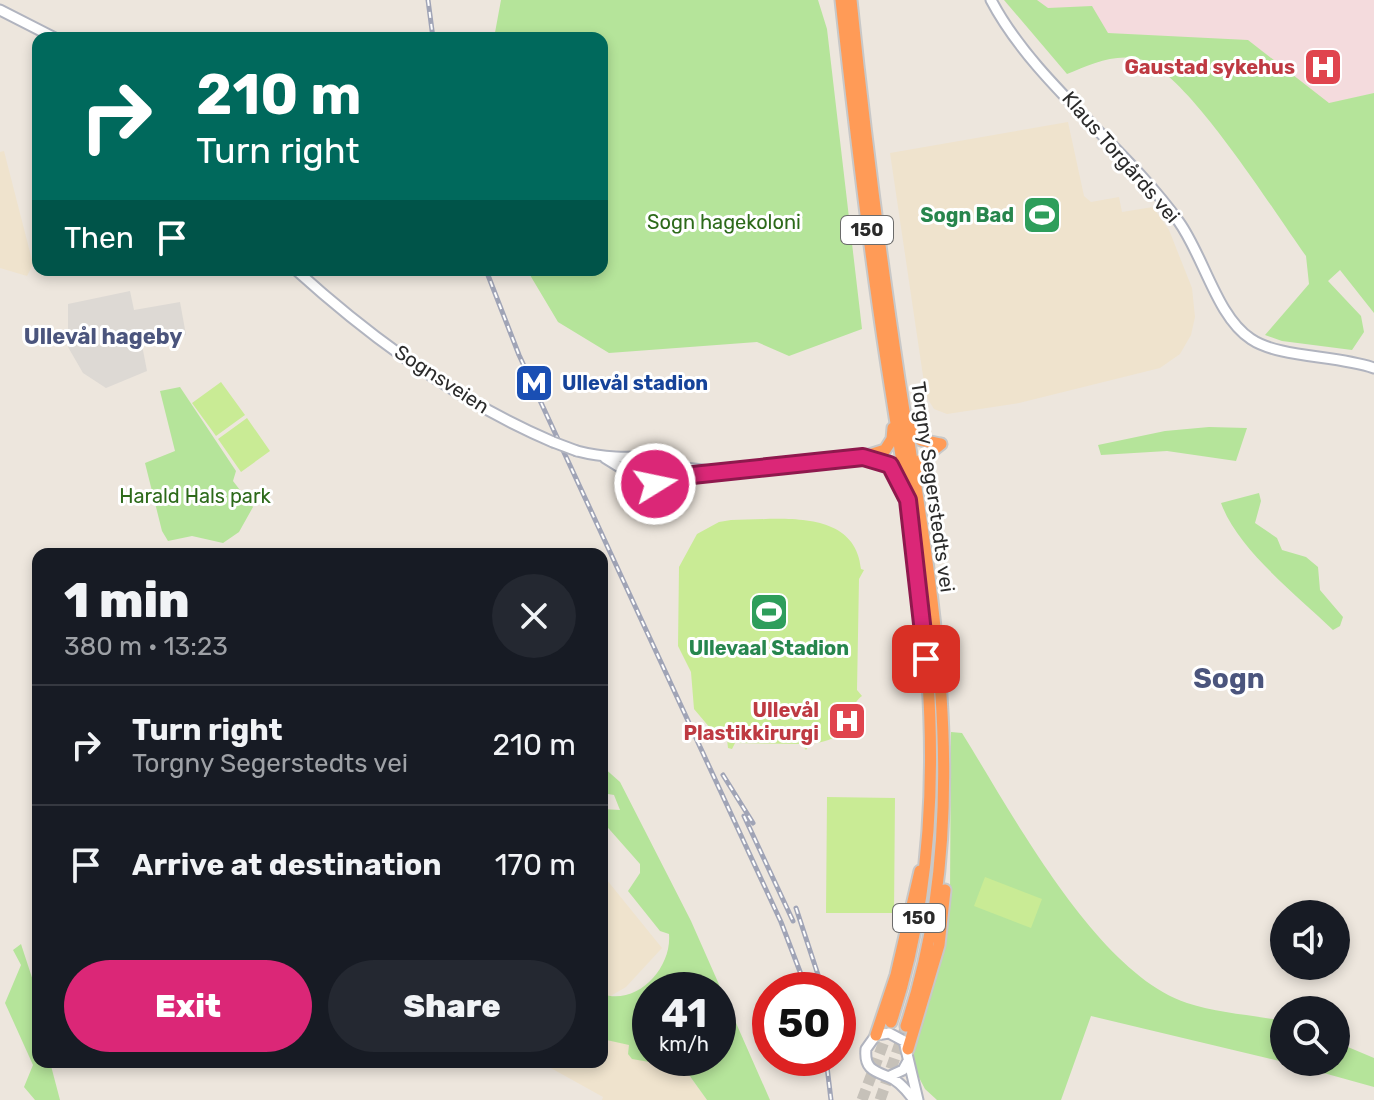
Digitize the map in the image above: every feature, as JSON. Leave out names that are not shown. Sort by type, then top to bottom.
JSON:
[{"type":"highway","name":"Torgny Segerstedts vei","points":[[838,0],[869,244],[898,402],[937,657],[943,837],[930,938],[906,1026]]},
{"type":"highway","name":"Torgny Segerstedts vei","points":[[851,0],[898,402]]},
{"type":"highway","points":[[859,0],[862,42],[859,76]]},
{"type":"highway","points":[[863,457],[885,450],[892,439],[898,402]]},
{"type":"highway","points":[[898,402],[917,436],[927,443],[941,444],[921,460],[913,499]]},
{"type":"highway","points":[[863,457],[890,465],[913,499]]},
{"type":"highway","name":"Torgny Segerstedts vei","points":[[891,1022],[908,968],[923,896],[931,812],[933,762],[913,499]]},
{"type":"highway","points":[[876,1035],[904,946],[931,812]]},
{"type":"highway","points":[[908,1055],[943,926],[943,837]]},
{"type":"main road","name":"Klaus Torgårds vei","points":[[991,0],[1030,54],[1175,217],[1199,254],[1234,325],[1267,348],[1333,356],[1374,368]]},
{"type":"main road","points":[[0,10],[43,32]]},
{"type":"main road","name":"Sognsveien","points":[[304,276],[407,358],[495,413],[577,451],[605,458],[643,459]]},
{"type":"main road","points":[[759,467],[694,478],[664,478],[651,485],[639,477],[638,465],[643,459],[658,457],[666,466],[688,471],[863,457]]},
{"type":"main road","name":"Sognsveien","points":[[605,458],[639,477]]},
{"type":"main road","points":[[664,478],[666,466]]},
{"type":"main road","points":[[894,1034],[908,1055],[916,1100],[890,1076],[875,1073],[867,1064],[866,1049],[876,1035],[894,1034]]},
{"type":"main road","points":[[890,1076],[903,1070],[908,1055]]},
{"type":"shaded area","name":"Gaustad sykehus","points":[[1004,0],[1374,0],[1374,93],[1322,105],[1239,41],[1108,33],[1008,6]]},
{"type":"shaded area","points":[[1068,122],[1084,196],[1091,202],[1119,197],[1122,212],[1153,207],[1169,230],[1192,288],[1195,317],[1191,335],[1180,354],[1160,368],[1019,403],[947,414],[934,409],[926,396],[890,153]]},
{"type":"shaded area","points":[[4,151],[32,260],[27,276],[0,268],[0,152]]},
{"type":"shaded area","points":[[130,291],[134,310],[180,302],[186,335],[142,345],[147,371],[106,388],[83,373],[68,347],[68,304]]},
{"type":"shaded area","points":[[608,881],[662,948],[640,972],[632,972],[632,980],[608,998]]},
{"type":"shaded area","points":[[608,1024],[632,1031],[632,1076],[689,1076],[707,1100],[602,1100],[603,1097],[551,1068],[608,1068]]},
{"type":"green space","name":"Sogn hagekoloni","points":[[501,0],[818,0],[827,29],[862,329],[789,356],[757,342],[609,353],[558,322],[531,276],[608,276],[608,32],[495,32]]},
{"type":"green space","points":[[1004,0],[1037,0],[1048,8],[1092,6],[1108,33],[1248,40],[1329,103],[1374,93],[1374,313],[1340,270],[1328,281],[1361,316],[1364,332],[1352,350],[1282,341],[1265,335],[1309,284],[1306,256],[1230,147],[1183,91],[1162,71],[1133,58],[1104,60],[1067,74]]},
{"type":"green space","points":[[221,382],[245,415],[216,436],[192,403]]},
{"type":"green space","name":"Harald Hals park","points":[[180,387],[236,471],[233,481],[253,507],[239,532],[223,543],[192,536],[168,541],[162,531],[145,463],[175,451],[160,391]]},
{"type":"green space","points":[[247,418],[270,451],[241,472],[218,439]]},
{"type":"green space","points":[[1247,428],[1236,461],[1167,451],[1101,455],[1098,445],[1165,431]]},
{"type":"green space","points":[[1259,493],[1261,501],[1255,523],[1277,538],[1282,550],[1306,557],[1318,567],[1320,590],[1343,617],[1340,626],[1333,630],[1286,587],[1254,555],[1229,521],[1221,503]]},
{"type":"green space","name":"Ullevaal Stadion","points":[[791,519],[829,526],[845,535],[856,549],[861,569],[864,570],[859,579],[857,690],[862,696],[856,702],[844,730],[826,741],[810,744],[806,750],[801,744],[735,743],[732,749],[728,748],[726,731],[716,735],[694,709],[691,672],[678,646],[679,567],[697,534],[719,522]]},
{"type":"green space","points":[[951,732],[962,733],[1059,887],[1120,959],[1153,986],[1187,1003],[1270,1019],[1270,1059],[1091,1016],[1061,1100],[937,1100],[925,1089],[914,1068],[913,1041],[950,893]]},
{"type":"green space","points":[[608,771],[620,782],[714,972],[657,972],[665,959],[669,934],[660,931],[628,891],[640,873],[640,864],[608,828],[608,809],[620,810],[614,795],[608,794]]},
{"type":"green space","points":[[827,797],[895,798],[894,913],[826,913]]},
{"type":"green space","points":[[985,877],[1042,899],[1031,928],[974,906]]},
{"type":"green space","points":[[21,944],[32,978],[32,1063],[5,1003],[21,965],[13,950]]},
{"type":"green space","points":[[632,992],[632,1059],[628,1054],[629,1045],[608,1040],[608,995]]},
{"type":"green space","points":[[736,1023],[752,1059],[752,1076],[759,1076],[770,1100],[707,1100],[690,1076],[736,1076]]},
{"type":"green space","points":[[1350,1048],[1374,1058],[1374,1087],[1334,1076],[1350,1076]]},
{"type":"green space","points":[[32,1067],[52,1068],[60,1100],[35,1100],[24,1087]]},
{"type":"tunnel","points":[[862,1100],[890,1026]]},
{"type":"tunnel","points":[[880,1100],[906,1026]]},
{"type":"railway","points":[[428,0],[432,32]]},
{"type":"railway","points":[[488,276],[519,355],[781,922],[800,972]]},
{"type":"railway","points":[[723,775],[753,823]]},
{"type":"railway","points":[[744,816],[793,921]]},
{"type":"railway","points":[[796,908],[817,972]]},
{"type":"railway","points":[[828,1076],[831,1100]]},
{"type":"place","name":"Gaustad sykehus","points":[[1323,67]]},
{"type":"place","name":"Sogn Bad","points":[[1042,215]]},
{"type":"place","name":"Ullevål stadion","points":[[534,383]]},
{"type":"place","name":"Ullevaal Stadion","points":[[769,612]]},
{"type":"place","name":"Ullevål Plastikkirurgi","points":[[847,721]]},
{"type":"district","name":"Ullevål hageby","points":[[103,336]]},
{"type":"district","name":"Sogn","points":[[1229,678]]},
{"type":"route","points":[[655,484],[664,478],[694,478],[759,467],[863,457],[890,465],[908,500],[922,600],[926,659]]}]
